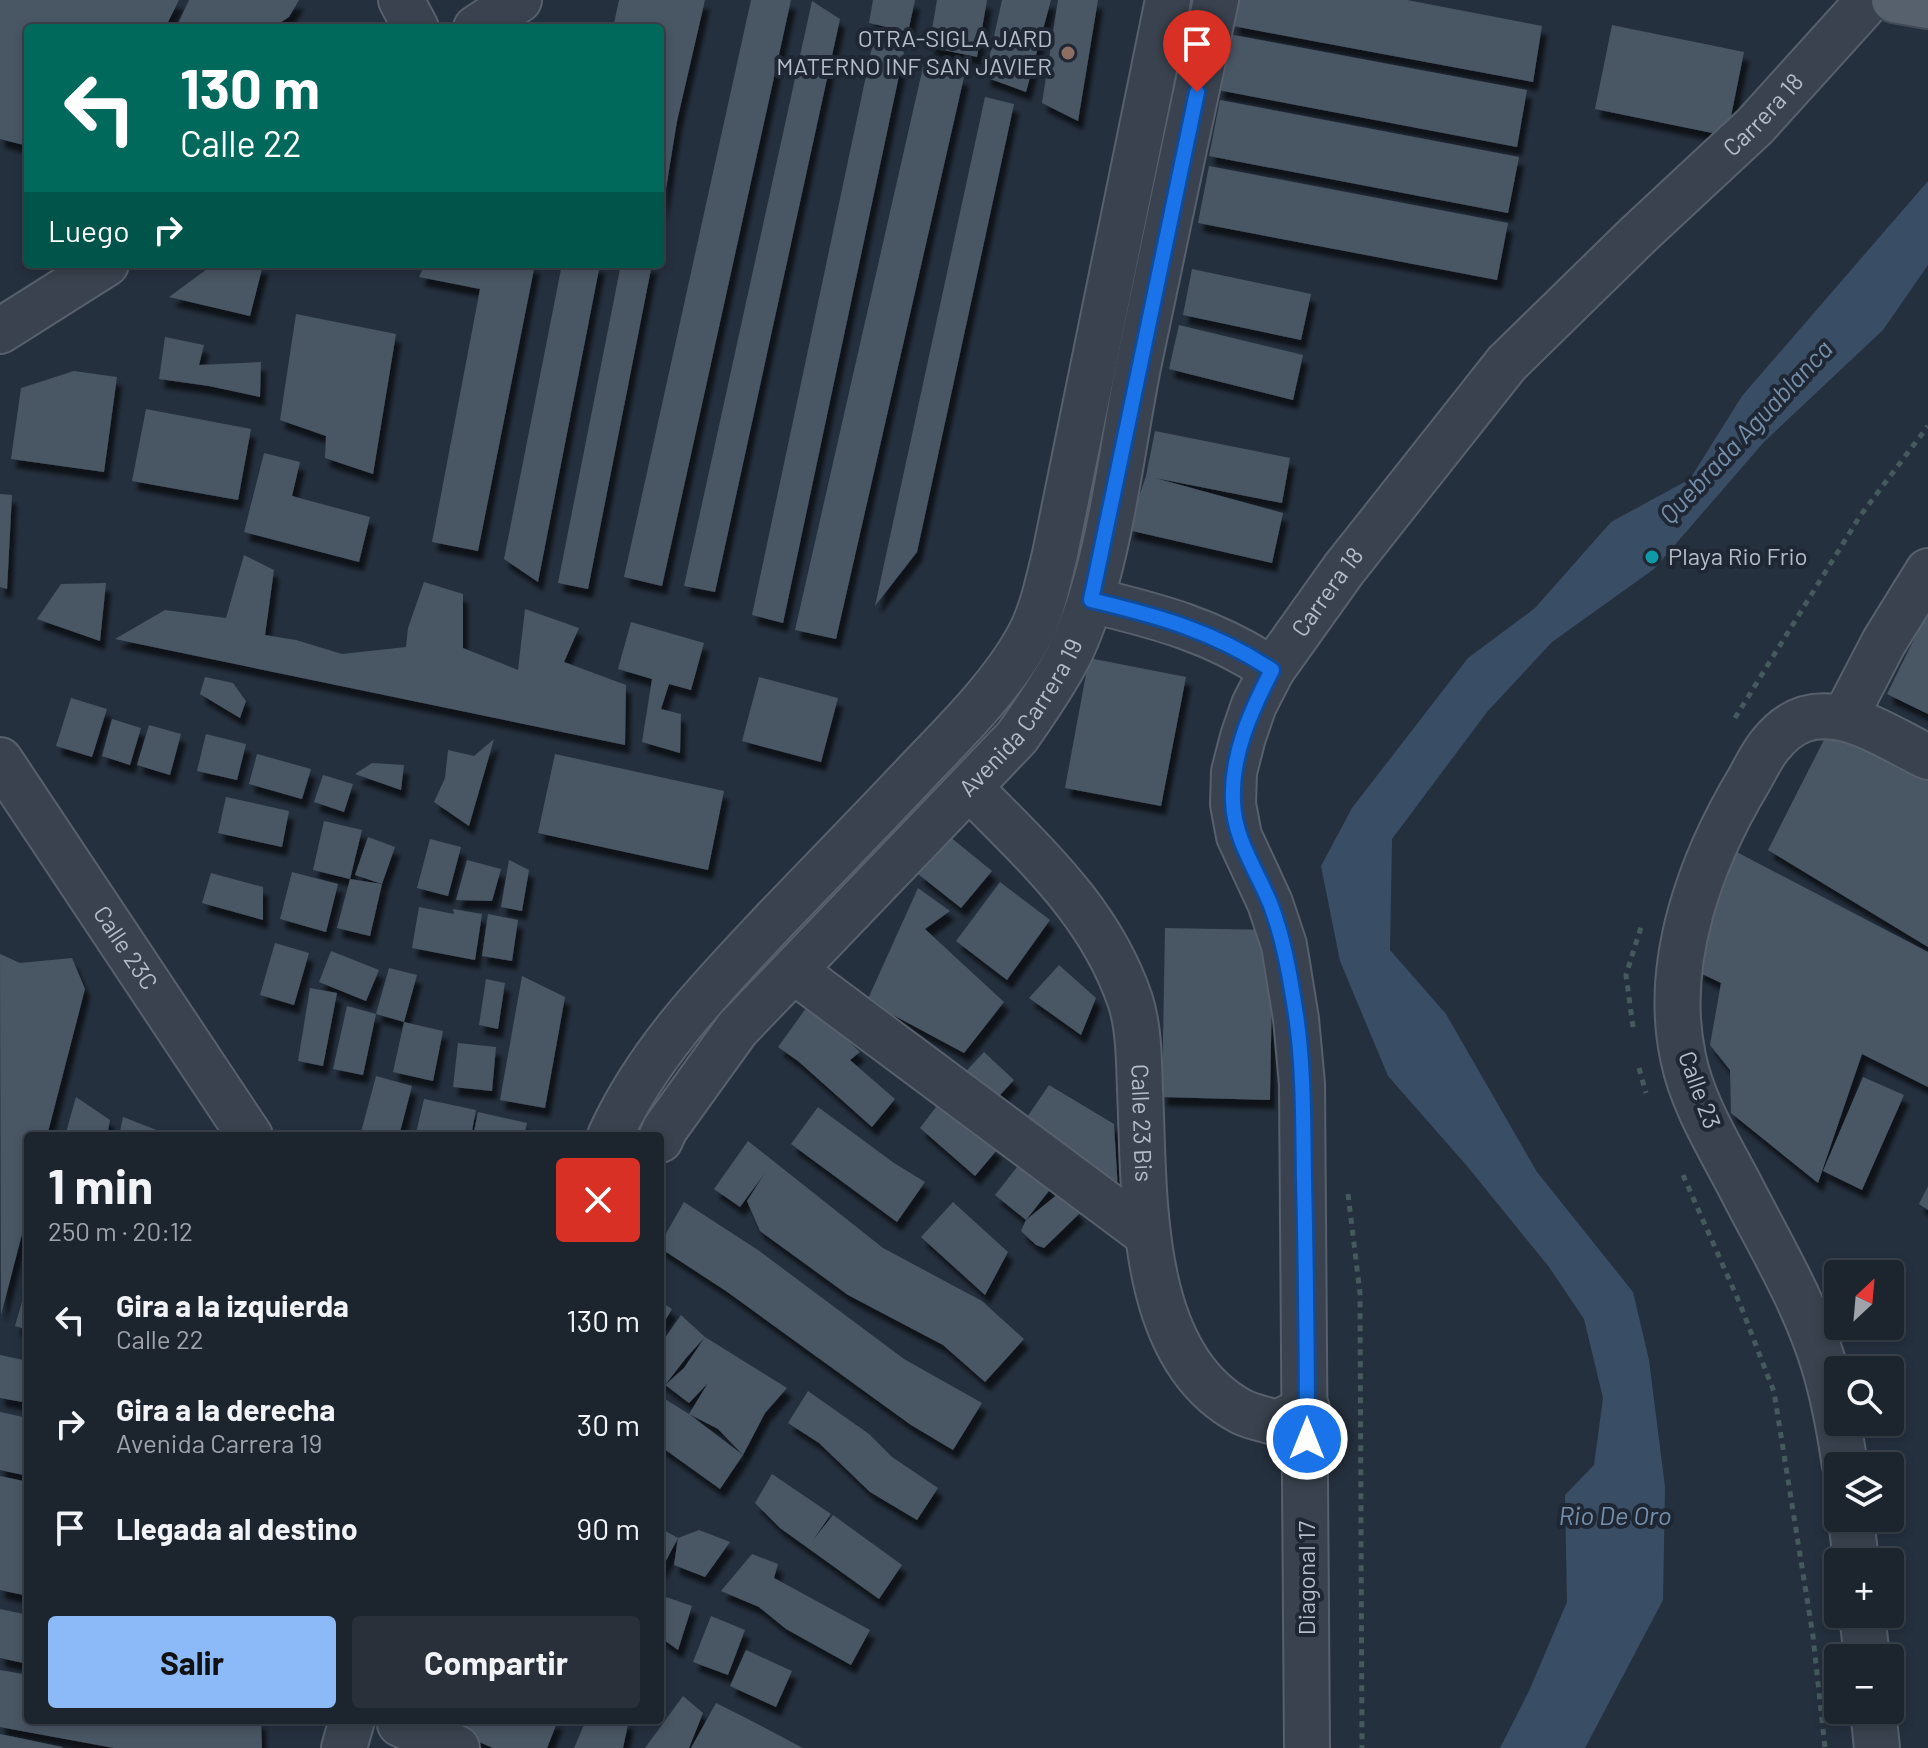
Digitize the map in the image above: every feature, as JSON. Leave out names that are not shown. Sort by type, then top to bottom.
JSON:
[{"type":"main road","points":[[1894,0],[1928,6]]},
{"type":"street","points":[[401,0],[414,24]]},
{"type":"street","points":[[482,24],[519,0]]},
{"type":"street","name":"Avenida Carrera 19","points":[[612,1132],[625,1102],[669,1039],[712,986],[957,730],[1027,640],[1042,603],[1055,554],[1168,0]]},
{"type":"street","name":"Avenida Carrera 19","points":[[664,1132],[737,1029],[1017,737],[1046,697],[1070,653],[1091,600],[1216,0]]},
{"type":"street","name":"Carrera 18","points":[[1307,1409],[1302,1084],[1296,1019],[1284,945],[1270,903],[1239,836],[1233,804],[1234,772],[1254,705],[1272,670],[1316,606],[1507,363],[1755,126],[1869,0]]},
{"type":"street","points":[[0,331],[100,268]]},
{"type":"street","points":[[1928,571],[1884,642],[1845,717],[1928,757]]},
{"type":"street","points":[[1091,600],[1142,612],[1209,634],[1239,648],[1272,670]]},
{"type":"street","name":"Calle 23","points":[[1843,1452],[1823,1364],[1792,1288],[1703,1115],[1683,1058],[1678,1006],[1684,941],[1698,888],[1733,807],[1771,743],[1796,723],[1817,715],[1845,717]]},
{"type":"street","name":"Calle 23C","points":[[0,760],[247,1132]]},
{"type":"street","name":"Calle 23 Bis","points":[[970,788],[1059,879],[1088,916],[1115,961],[1131,1004],[1138,1053],[1148,1235],[1155,1286],[1169,1325],[1190,1364],[1214,1393],[1243,1412],[1276,1423],[1307,1409]]},
{"type":"street","points":[[794,971],[1148,1235]]},
{"type":"street","name":"Diagonal 17","points":[[1307,1409],[1307,1748]]},
{"type":"street","points":[[344,1748],[351,1724]]},
{"type":"street","points":[[1874,1724],[1877,1748]]},
{"type":"street","points":[[399,1731],[457,1748]]},
{"type":"path","points":[[1734,720],[1860,516],[1928,426]]},
{"type":"path","points":[[1635,1036],[1626,975],[1644,917]]},
{"type":"path","points":[[1639,1067],[1647,1096]]},
{"type":"path","points":[[1678,1165],[1740,1304],[1774,1392],[1813,1636],[1825,1748]]},
{"type":"path","points":[[1347,1183],[1360,1293],[1362,1748]]},
{"type":"water","name":"Rio De Oro","points":[[1928,181],[1928,265],[1883,330],[1764,442],[1654,569],[1552,642],[1487,712],[1392,839],[1390,950],[1446,1014],[1537,1172],[1633,1292],[1649,1360],[1665,1487],[1663,1600],[1585,1748],[1500,1748],[1529,1691],[1567,1602],[1565,1495],[1594,1465],[1603,1398],[1584,1319],[1549,1267],[1388,1076],[1340,961],[1321,866],[1352,808],[1468,658],[1535,608],[1611,522],[1690,479],[1742,396]]},
{"type":"building","points":[[0,0],[179,0],[167,24],[24,24],[24,145],[0,139]]},
{"type":"building","points":[[189,0],[299,0],[289,17],[278,24],[178,24]]},
{"type":"building","points":[[619,0],[705,0],[677,121],[664,201],[664,24],[614,24]]},
{"type":"building","points":[[751,0],[791,0],[662,586],[624,577]]},
{"type":"building","points":[[873,0],[915,0],[908,32],[869,23]]},
{"type":"building","points":[[937,0],[987,0],[977,57],[929,47]]},
{"type":"building","points":[[1002,0],[1051,0],[1026,92],[985,77]]},
{"type":"building","points":[[1058,0],[1098,0],[1078,121],[1042,103]]},
{"type":"building","points":[[1238,0],[1407,0],[1542,26],[1533,82],[1233,26]]},
{"type":"building","points":[[812,1],[840,19],[715,592],[684,586]]},
{"type":"building","points":[[1612,25],[1744,52],[1727,136],[1595,109]]},
{"type":"building","points":[[1228,34],[1527,90],[1517,147],[1218,90]]},
{"type":"building","points":[[874,38],[904,52],[783,623],[752,615]]},
{"type":"building","points":[[923,67],[964,77],[836,639],[795,630]]},
{"type":"building","points":[[985,97],[1014,104],[917,552],[875,606]]},
{"type":"building","points":[[1220,100],[1519,157],[1508,213],[1209,156]]},
{"type":"building","points":[[1209,166],[1508,223],[1497,280],[1198,223]]},
{"type":"building","points":[[209,268],[262,268],[250,316],[169,297]]},
{"type":"building","points":[[423,268],[534,268],[478,551],[432,542],[480,289],[419,277]]},
{"type":"building","points":[[561,268],[599,268],[538,582],[504,559]]},
{"type":"building","points":[[620,268],[651,268],[588,589],[558,583]]},
{"type":"building","points":[[1192,269],[1311,294],[1301,340],[1183,315]]},
{"type":"building","points":[[296,314],[396,334],[373,474],[325,458],[326,436],[280,420]]},
{"type":"building","points":[[1179,325],[1303,355],[1293,400],[1169,369]]},
{"type":"building","points":[[165,337],[204,345],[199,365],[261,362],[260,397],[159,379]]},
{"type":"building","points":[[74,371],[117,377],[104,472],[11,459],[21,388]]},
{"type":"building","points":[[146,409],[251,429],[238,500],[132,481]]},
{"type":"building","points":[[1155,431],[1290,458],[1282,503],[1155,478],[1283,513],[1272,563],[1128,530],[1146,476]]},
{"type":"building","points":[[264,453],[300,462],[292,496],[370,517],[359,562],[244,532]]},
{"type":"building","points":[[0,494],[12,495],[7,589],[0,587]]},
{"type":"building","points":[[244,555],[274,570],[265,635],[296,640],[342,654],[406,647],[408,628],[424,582],[463,594],[463,648],[518,670],[525,609],[579,628],[564,662],[626,685],[625,745],[115,639],[165,610],[226,618]]},
{"type":"building","points":[[106,583],[100,641],[37,619],[61,584]]},
{"type":"building","points":[[1928,611],[1928,714],[1887,694]]},
{"type":"building","points":[[631,622],[704,643],[691,690],[669,684],[661,709],[681,714],[680,753],[642,742],[652,679],[618,669]]},
{"type":"building","points":[[1089,658],[1186,677],[1161,806],[1065,788]]},
{"type":"building","points":[[205,677],[233,683],[246,701],[240,718],[200,694]]},
{"type":"building","points":[[759,677],[838,698],[821,762],[742,741]]},
{"type":"building","points":[[71,698],[107,709],[92,757],[56,746]]},
{"type":"building","points":[[112,719],[141,728],[130,765],[102,756]]},
{"type":"building","points":[[149,725],[181,734],[170,775],[137,765]]},
{"type":"building","points":[[1830,728],[1928,780],[1928,947],[1768,850]]},
{"type":"building","points":[[206,734],[246,744],[237,780],[197,771]]},
{"type":"building","points":[[494,739],[469,826],[434,802],[445,778],[448,750],[474,756]]},
{"type":"building","points":[[257,754],[311,769],[302,799],[249,784]]},
{"type":"building","points":[[555,754],[724,791],[708,870],[538,833]]},
{"type":"building","points":[[372,763],[404,765],[401,790],[355,774]]},
{"type":"building","points":[[323,775],[353,784],[344,812],[314,802]]},
{"type":"building","points":[[226,797],[289,811],[282,847],[218,833]]},
{"type":"building","points":[[324,821],[362,830],[350,879],[313,870]]},
{"type":"building","points":[[949,836],[992,871],[961,908],[918,874]]},
{"type":"building","points":[[368,837],[395,847],[382,884],[355,875]]},
{"type":"building","points":[[430,839],[461,847],[448,896],[417,888]]},
{"type":"building","points":[[1729,848],[1928,952],[1928,1087],[1862,1054],[1818,1183],[1731,1113],[1730,1070],[1710,1045],[1721,983],[1698,972]]},
{"type":"building","points":[[467,860],[501,869],[492,901],[456,900]]},
{"type":"building","points":[[509,860],[529,870],[522,911],[501,907]]},
{"type":"building","points":[[292,872],[338,884],[326,932],[280,919]]},
{"type":"building","points":[[211,873],[263,887],[263,920],[202,903]]},
{"type":"building","points":[[350,879],[382,884],[370,936],[337,928]]},
{"type":"building","points":[[1000,882],[1050,920],[1007,980],[956,941]]},
{"type":"building","points":[[918,888],[950,911],[925,929],[1004,1002],[964,1053],[867,1001]]},
{"type":"building","points":[[419,907],[454,914],[453,909],[482,914],[475,960],[412,948]]},
{"type":"building","points":[[488,914],[518,920],[512,961],[482,956]]},
{"type":"building","points":[[1165,928],[1273,930],[1270,1100],[1162,1097]]},
{"type":"building","points":[[275,943],[309,953],[294,1005],[260,995]]},
{"type":"building","points":[[331,951],[379,970],[366,1001],[319,982]]},
{"type":"building","points":[[0,954],[20,963],[72,958],[85,989],[48,1132],[24,1132],[24,1226],[1,1315]]},
{"type":"building","points":[[1059,965],[1096,998],[1081,1035],[1029,998]]},
{"type":"building","points":[[389,968],[417,975],[404,1022],[376,1014]]},
{"type":"building","points":[[522,976],[565,997],[545,1108],[500,1100]]},
{"type":"building","points":[[486,979],[505,983],[498,1029],[479,1025]]},
{"type":"building","points":[[310,988],[337,993],[323,1066],[298,1061]]},
{"type":"building","points":[[809,1004],[860,1052],[850,1060],[895,1099],[872,1127],[778,1047]]},
{"type":"building","points":[[347,1006],[376,1014],[363,1075],[333,1069]]},
{"type":"building","points":[[404,1022],[443,1031],[433,1081],[393,1072]]},
{"type":"building","points":[[458,1043],[496,1047],[492,1091],[453,1087]]},
{"type":"building","points":[[984,1052],[1014,1080],[987,1109],[957,1081]]},
{"type":"building","points":[[376,1076],[412,1086],[400,1132],[361,1132]]},
{"type":"building","points":[[1863,1077],[1904,1095],[1862,1190],[1823,1171]]},
{"type":"building","points":[[1049,1085],[1114,1124],[1118,1191],[1021,1126]]},
{"type":"building","points":[[76,1097],[110,1120],[108,1132],[66,1132]]},
{"type":"building","points":[[424,1099],[476,1110],[472,1132],[416,1132]]},
{"type":"building","points":[[939,1103],[997,1150],[975,1176],[920,1128]]},
{"type":"building","points":[[818,1107],[925,1182],[897,1222],[791,1144]]},
{"type":"building","points":[[478,1112],[527,1123],[525,1132],[474,1132]]},
{"type":"building","points":[[123,1117],[162,1132],[120,1132]]},
{"type":"building","points":[[748,1141],[883,1248],[982,1301],[1024,1339],[985,1382],[943,1345],[848,1295],[760,1231],[747,1201],[765,1173],[740,1207],[714,1189]]},
{"type":"building","points":[[1021,1162],[1052,1187],[1026,1220],[995,1195]]},
{"type":"building","points":[[1928,1186],[1928,1210],[1919,1204]]},
{"type":"building","points":[[1059,1193],[1080,1213],[1044,1248],[1021,1231],[1026,1220]]},
{"type":"building","points":[[684,1202],[758,1250],[904,1359],[982,1403],[953,1450],[911,1425],[726,1291],[664,1251],[664,1237]]},
{"type":"building","points":[[953,1202],[1008,1252],[985,1295],[921,1237]]},
{"type":"building","points":[[24,1295],[24,1329],[15,1326]]},
{"type":"building","points":[[664,1304],[672,1309],[664,1322]]},
{"type":"building","points":[[681,1315],[705,1337],[665,1385],[664,1339]]},
{"type":"building","points":[[705,1337],[787,1388],[765,1413],[743,1455],[718,1429],[689,1414],[708,1383],[689,1403],[665,1385],[684,1368]]},
{"type":"building","points":[[0,1355],[24,1360],[24,1402],[0,1398]]},
{"type":"building","points":[[808,1391],[869,1434],[892,1457],[938,1488],[917,1520],[870,1492],[819,1443],[788,1423]]},
{"type":"building","points":[[664,1398],[743,1455],[720,1489],[664,1449]]},
{"type":"building","points":[[0,1412],[24,1417],[24,1475],[0,1470]]},
{"type":"building","points":[[772,1474],[831,1514],[813,1540],[833,1515],[902,1565],[879,1599],[780,1528],[755,1503]]},
{"type":"building","points":[[0,1476],[24,1481],[24,1595],[0,1590]]},
{"type":"building","points":[[664,1530],[678,1538],[664,1564]]},
{"type":"building","points":[[699,1530],[730,1542],[705,1577],[674,1565],[678,1538]]},
{"type":"building","points":[[752,1554],[778,1564],[774,1578],[870,1630],[851,1665],[786,1629],[759,1607],[721,1591]]},
{"type":"building","points":[[664,1596],[692,1606],[678,1650],[664,1640]]},
{"type":"building","points":[[0,1609],[24,1614],[24,1663],[0,1658]]},
{"type":"building","points":[[711,1616],[745,1630],[728,1675],[693,1662]]},
{"type":"building","points":[[746,1650],[792,1671],[776,1707],[730,1686]]},
{"type":"building","points":[[0,1670],[24,1674],[24,1724],[261,1724],[262,1748],[114,1748],[0,1727]]},
{"type":"building","points":[[683,1696],[703,1713],[689,1748],[645,1748]]},
{"type":"building","points":[[716,1703],[748,1719],[803,1748],[691,1748]]},
{"type":"building","points":[[454,1724],[556,1724],[547,1748],[493,1748],[470,1738]]},
{"type":"building","points":[[586,1724],[628,1724],[623,1748],[574,1748]]},
{"type":"building","points":[[0,1734],[62,1747],[62,1748],[0,1748]]},
{"type":"place","name":"OTRA-SIGLA JARD MATERNO INF SAN JAVIER","points":[[1068,53]]},
{"type":"place","name":"Playa Rio Frio","points":[[1652,557]]},
{"type":"route","points":[[1197,92],[1091,600],[1142,612],[1209,634],[1239,648],[1272,670],[1254,705],[1243,737],[1234,772],[1233,804],[1239,836],[1270,903],[1284,945],[1296,1019],[1302,1084],[1307,1439]]},
{"type":"water label","name":"Quebrada Aguablanca","points":[[1746,432]]}]
